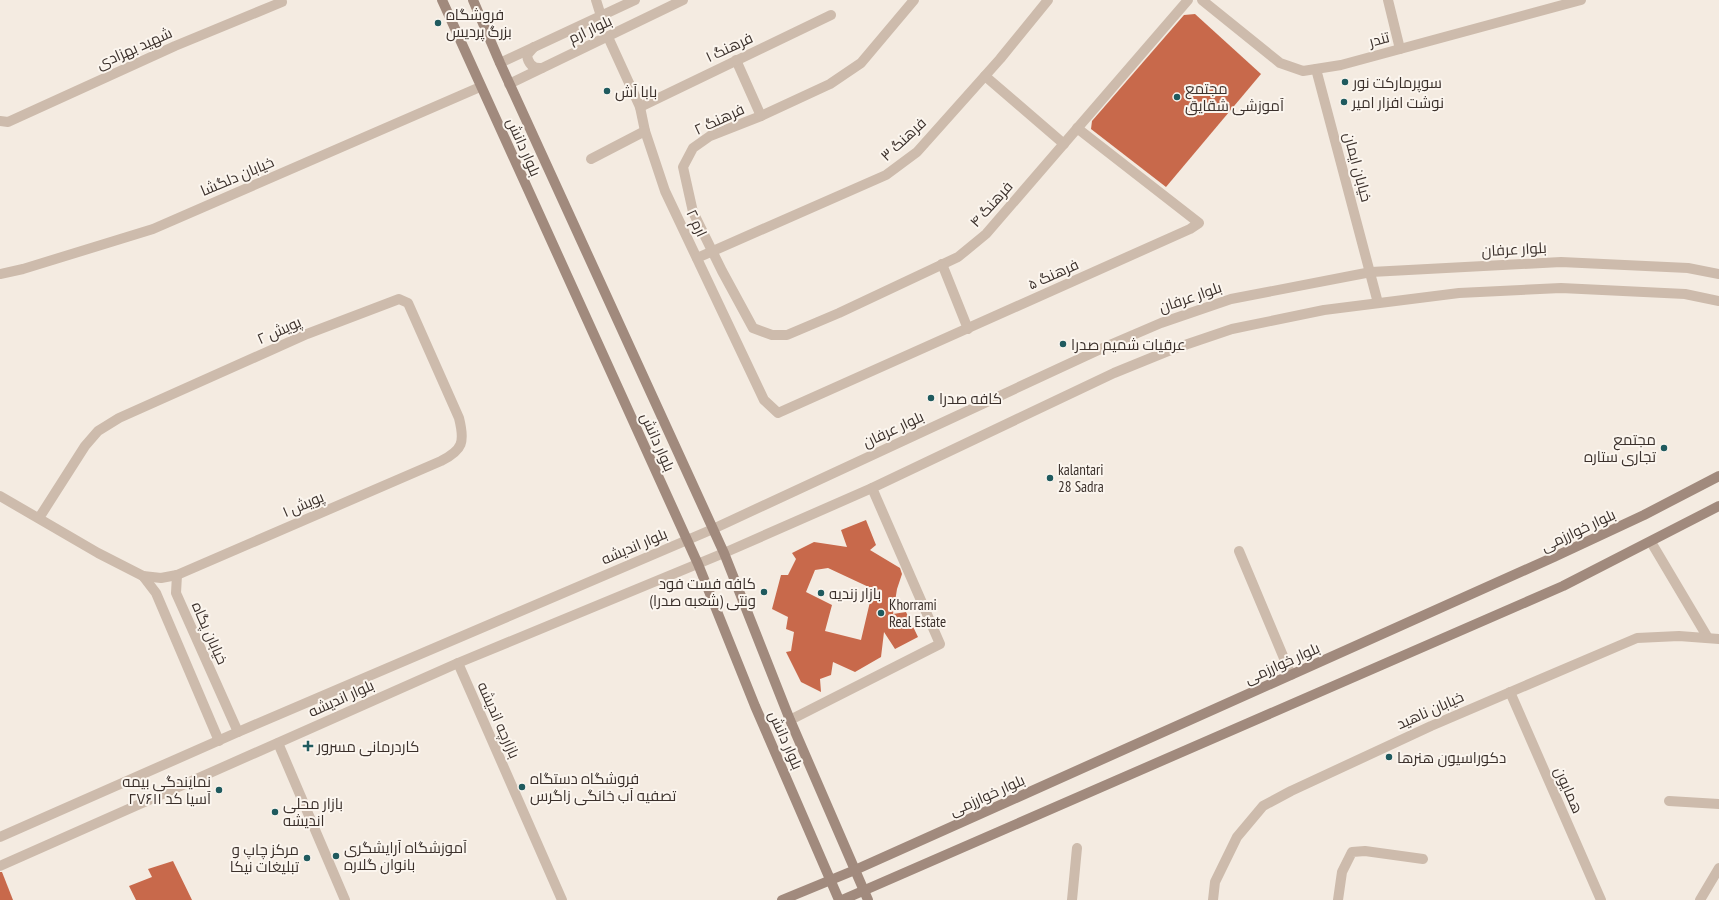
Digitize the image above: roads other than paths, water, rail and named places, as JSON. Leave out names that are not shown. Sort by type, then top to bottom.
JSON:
[{"type":"main road","name":"بلوار دانش","points":[[442,0],[480,87],[698,564],[755,706],[840,900]]},
{"type":"main road","name":"بلوار دانش","points":[[473,0],[509,84],[724,553],[790,720],[868,900]]},
{"type":"main road","name":"بلوار خوارزمی","points":[[782,900],[855,870],[1554,557],[1644,515],[1719,476]]},
{"type":"main road","points":[[840,900],[1563,586],[1652,542],[1719,506]]},
{"type":"street","points":[[596,0],[602,16]]},
{"type":"street","name":"بلوار ارم","points":[[500,63],[635,0]]},
{"type":"street","name":"بلوار ارم","points":[[509,84],[683,0]]},
{"type":"street","name":"فرهنگ ۲","points":[[753,328],[693,212],[684,167],[693,148],[710,136],[761,116],[830,84],[861,63],[914,0]]},
{"type":"street","name":"فرهنگ ۳","points":[[697,258],[886,175],[917,152],[985,76],[1048,0]]},
{"type":"street","name":"فرهنگ ۴","points":[[753,328],[772,335],[787,334],[839,313],[958,257],[986,234],[1188,0]]},
{"type":"street","name":"تندر","points":[[1202,0],[1280,63],[1303,71],[1341,65],[1581,0]]},
{"type":"street","points":[[1388,0],[1400,49]]},
{"type":"street","name":"شهید بهزادی","points":[[0,121],[8,122],[174,46],[281,1]]},
{"type":"street","name":"فرهنگ ۱","points":[[640,107],[831,15]]},
{"type":"street","name":"ارم ۲","points":[[608,37],[640,107],[645,131],[665,191],[764,400],[778,414]]},
{"type":"street","points":[[535,46],[530,50],[528,60],[531,66],[542,68]]},
{"type":"street","points":[[736,60],[761,116]]},
{"type":"street","name":"خیابان ایمان","points":[[1316,69],[1378,303]]},
{"type":"street","points":[[985,76],[1064,144]]},
{"type":"street","name":"خیابان دلگشا","points":[[0,274],[51,261],[153,229],[480,87]]},
{"type":"street","name":"فرهنگ ۵","points":[[778,414],[1199,223],[1077,128]]},
{"type":"street","points":[[591,159],[645,131]]},
{"type":"street","name":"بلوار عرفان","points":[[686,540],[1105,347],[1161,323],[1230,299],[1370,272],[1561,262],[1688,268],[1719,274]]},
{"type":"street","points":[[942,264],[968,329]]},
{"type":"street","points":[[724,553],[872,488],[1114,373],[1173,349],[1232,329],[1324,310],[1459,293],[1561,288],[1684,294],[1719,301]]},
{"type":"street","name":"پویش ۲","points":[[39,518],[85,446],[98,431],[114,421],[307,334],[399,299],[408,303],[459,418],[463,433],[462,442],[455,454],[441,461]]},
{"type":"street","name":"پویش ۱","points":[[177,575],[441,461]]},
{"type":"street","points":[[790,720],[940,644],[872,488]]},
{"type":"street","points":[[0,496],[98,553],[143,576],[161,578],[177,575]]},
{"type":"street","name":"بلوار اندیشه","points":[[0,837],[238,732],[686,540]]},
{"type":"street","points":[[1652,542],[1708,638]]},
{"type":"street","points":[[1239,551],[1291,675]]},
{"type":"street","name":"بلوار اندیشه","points":[[0,866],[458,663],[724,553]]},
{"type":"street","name":"خیابان پگاه","points":[[177,575],[176,593],[238,732]]},
{"type":"street","points":[[143,576],[156,593],[218,741]]},
{"type":"street","name":"خیابان ناهید","points":[[1213,900],[1216,882],[1237,837],[1263,806],[1291,791],[1424,729],[1636,638],[1679,636],[1719,639]]},
{"type":"street","name":"بازارچه اندیشه","points":[[458,663],[562,900]]},
{"type":"street","name":"همایون","points":[[1510,692],[1601,900]]},
{"type":"street","points":[[278,743],[345,900]]},
{"type":"street","points":[[1668,801],[1719,804]]},
{"type":"street","points":[[1072,900],[1077,848]]},
{"type":"street","points":[[1338,900],[1342,872],[1352,852],[1365,851],[1423,859]]},
{"type":"street","points":[[1700,900],[1719,868]]},
{"type":"place","name":"فروشگاه بزرگ پردیس","points":[[438,23]]},
{"type":"place","name":"سوپرمارکت نور","points":[[1345,82]]},
{"type":"place","name":"بابا آش","points":[[607,91]]},
{"type":"place","name":"مجتمع آموزشی شقایق","points":[[1177,97]]},
{"type":"place","name":"نوشت افزار امیر","points":[[1344,102]]},
{"type":"place","name":"عرقیات شمیم صدرا","points":[[1063,344]]},
{"type":"place","name":"کافه صدرا","points":[[931,398]]},
{"type":"place","name":"مجتمع تجاری ستاره","points":[[1664,448]]},
{"type":"place","name":"kalantari 28 Sadra","points":[[1050,478]]},
{"type":"place","name":"کافه فست فود ونتی (شعبه صدرا)","points":[[764,592]]},
{"type":"place","name":"بازار زندیه","points":[[821,593]]},
{"type":"place","name":"Khorrami Real Estate","points":[[881,613]]},
{"type":"place","name":"کاردرمانی مسرور","points":[[308,746]]},
{"type":"place","name":"دکوراسیون هنرها","points":[[1389,757]]},
{"type":"place","name":"فروشگاه دستگاه تصفیه آب خانگی زاگرس","points":[[522,787]]},
{"type":"place","name":"نمایندگی بیمه آسیا کد ۲۷۶۱۱","points":[[219,790]]},
{"type":"place","name":"بازار محلی اندیشه","points":[[275,812]]},
{"type":"place","name":"آموزشگاه آرایشگری بانوان گلاره","points":[[336,856]]},
{"type":"place","name":"مرکز چاپ و تبلیغات نیکا","points":[[307,858]]}]
